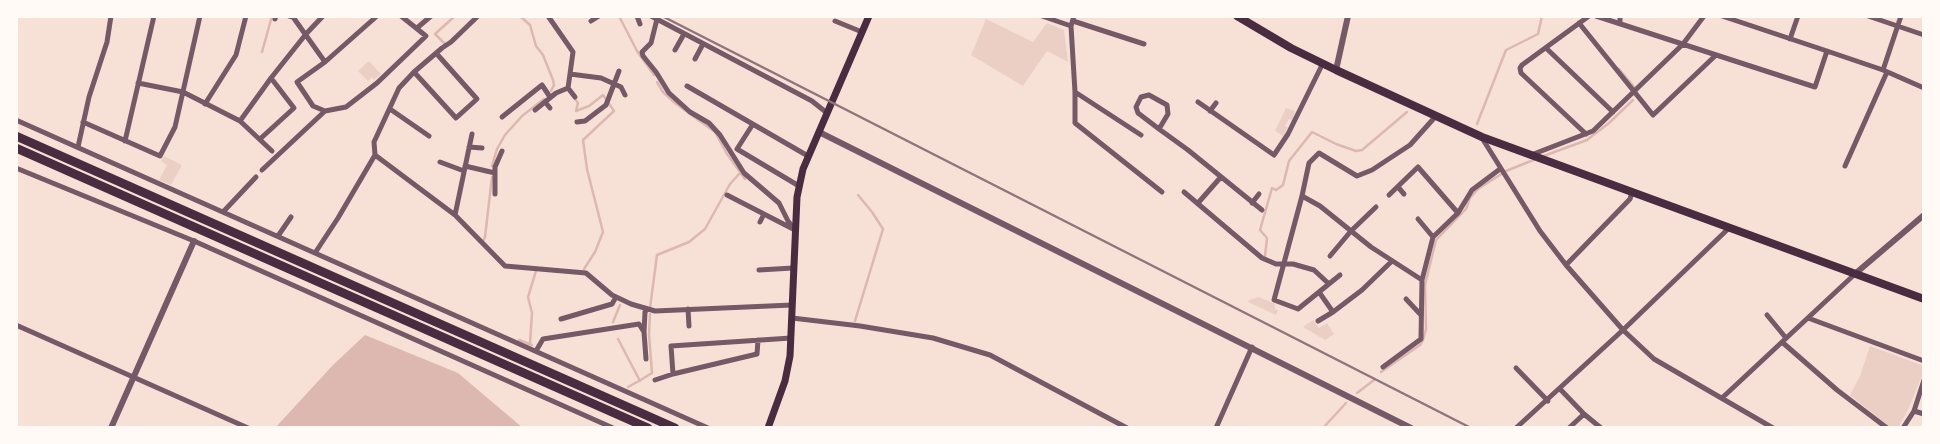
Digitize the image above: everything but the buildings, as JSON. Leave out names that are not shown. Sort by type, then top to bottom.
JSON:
[{"type":"highway","points":[[1236,16],[1291,48],[1482,137],[1924,299]]},
{"type":"highway","points":[[16,136],[675,428]]},
{"type":"highway","points":[[16,148],[648,428]]},
{"type":"main road","points":[[768,428],[784,381],[790,356],[795,230],[802,169],[868,16]]},
{"type":"street","points":[[78,147],[89,97],[108,42],[112,16]]},
{"type":"street","points":[[125,141],[154,16]]},
{"type":"street","points":[[83,122],[160,156],[174,127],[200,16]]},
{"type":"street","points":[[205,104],[236,55],[246,16]]},
{"type":"street","points":[[289,16],[293,17],[325,62]]},
{"type":"street","points":[[240,121],[271,78],[323,16]]},
{"type":"street","points":[[324,111],[313,106],[297,82],[325,62],[377,16]]},
{"type":"street","points":[[262,170],[324,111],[346,107],[377,82],[426,36],[401,16]]},
{"type":"street","points":[[417,28],[431,16]]},
{"type":"street","points":[[315,253],[375,155],[374,142],[399,88],[414,72],[451,42],[478,16]]},
{"type":"street","points":[[591,21],[599,16]]},
{"type":"street","points":[[636,16],[640,24]]},
{"type":"street","points":[[650,16],[812,101],[827,113]]},
{"type":"street","points":[[1042,16],[1073,21],[1144,44]]},
{"type":"street","points":[[1336,70],[1348,16]]},
{"type":"street","points":[[1596,16],[1815,87],[1828,51]]},
{"type":"street","points":[[1620,16],[1620,24]]},
{"type":"street","points":[[1535,157],[1593,131],[1683,44],[1704,16]]},
{"type":"street","points":[[1722,16],[1885,71],[1924,88]]},
{"type":"street","points":[[1790,39],[1798,16]]},
{"type":"street","points":[[1868,16],[1924,35]]},
{"type":"street","points":[[1845,166],[1885,71],[1901,16]]},
{"type":"street","points":[[543,21],[548,17],[573,52],[568,88],[575,97]]},
{"type":"street","points":[[1586,17],[1522,65],[1521,73],[1586,134]]},
{"type":"street","points":[[657,19],[652,43],[642,52],[643,56],[661,74],[669,93],[690,112],[709,123],[717,132],[744,173],[779,203],[795,230]]},
{"type":"street","points":[[835,20],[862,32]]},
{"type":"street","points":[[1073,21],[1075,123],[1162,192]]},
{"type":"street","points":[[1579,23],[1653,115],[1716,56]]},
{"type":"street","points":[[555,38],[561,34]]},
{"type":"street","points":[[675,50],[684,34]]},
{"type":"street","points":[[695,59],[703,44]]},
{"type":"street","points":[[1546,48],[1613,112]]},
{"type":"street","points":[[414,72],[456,118],[477,99],[436,53]]},
{"type":"street","points":[[1198,102],[1274,155],[1288,134],[1323,63]]},
{"type":"street","points":[[577,122],[593,118],[606,105],[619,71]]},
{"type":"street","points":[[570,74],[601,78],[621,87],[625,95]]},
{"type":"street","points":[[260,139],[294,108],[271,78]]},
{"type":"street","points":[[138,83],[182,92],[240,121],[272,150]]},
{"type":"street","points":[[502,117],[542,85],[550,97]]},
{"type":"street","points":[[687,86],[808,156]]},
{"type":"street","points":[[701,94],[705,87]]},
{"type":"street","points":[[535,110],[550,97],[568,88]]},
{"type":"street","points":[[1075,92],[1128,130],[1141,135]]},
{"type":"street","points":[[1159,129],[1168,114],[1167,105],[1150,95],[1141,97],[1136,106],[1138,113],[1159,129],[1188,150],[1220,178],[1262,210]]},
{"type":"street","points":[[545,102],[550,108]]},
{"type":"street","points":[[1210,111],[1216,103]]},
{"type":"street","points":[[514,107],[519,112]]},
{"type":"street","points":[[390,109],[429,136]]},
{"type":"street","points":[[1340,275],[1298,309],[1274,300],[1309,163],[1319,153],[1357,176],[1372,170],[1410,145],[1436,116]]},
{"type":"street","points":[[16,120],[708,428]]},
{"type":"street","points":[[753,124],[737,149],[799,186]]},
{"type":"street","points":[[819,132],[1411,428]]},
{"type":"street","points":[[455,215],[472,134]]},
{"type":"street","points":[[1482,137],[1500,170],[1540,231],[1566,265],[1623,330],[1654,359],[1773,428]]},
{"type":"street","points":[[460,150],[482,148]]},
{"type":"street","points":[[495,194],[495,167],[502,151]]},
{"type":"street","points":[[375,155],[455,215],[504,266],[583,272],[616,297],[655,311],[792,305]]},
{"type":"street","points":[[440,162],[496,173]]},
{"type":"street","points":[[1389,194],[1418,167],[1458,212]]},
{"type":"street","points":[[16,168],[194,241],[613,428]]},
{"type":"street","points":[[1383,367],[1421,339],[1422,280],[1433,237],[1458,212],[1472,190],[1500,170]]},
{"type":"street","points":[[223,212],[256,177]]},
{"type":"street","points":[[1198,203],[1220,178]]},
{"type":"street","points":[[1398,186],[1404,194]]},
{"type":"street","points":[[1184,192],[1262,258],[1276,264],[1293,264],[1314,270],[1329,284]]},
{"type":"street","points":[[1566,265],[1630,200],[1632,192]]},
{"type":"street","points":[[727,194],[795,230]]},
{"type":"street","points":[[1252,203],[1259,194]]},
{"type":"street","points":[[1302,196],[1320,206],[1371,247],[1422,280]]},
{"type":"street","points":[[731,204],[734,198]]},
{"type":"street","points":[[1330,256],[1351,231],[1376,207]]},
{"type":"street","points":[[760,222],[764,214]]},
{"type":"street","points":[[278,236],[291,217]]},
{"type":"street","points":[[1722,398],[1856,273],[1923,217]]},
{"type":"street","points":[[1418,219],[1433,237]]},
{"type":"street","points":[[1516,428],[1548,401],[1729,228]]},
{"type":"street","points":[[111,428],[194,241]]},
{"type":"street","points":[[1318,321],[1362,290],[1392,261]]},
{"type":"street","points":[[759,270],[793,268]]},
{"type":"street","points":[[1319,292],[1333,312]]},
{"type":"street","points":[[561,319],[578,318],[612,304],[616,297]]},
{"type":"street","points":[[1406,299],[1421,315]]},
{"type":"street","points":[[646,359],[644,332],[645,312],[647,309]]},
{"type":"street","points":[[688,310],[689,326]]},
{"type":"street","points":[[1767,315],[1784,340],[1837,390],[1887,428]]},
{"type":"street","points":[[792,318],[860,326],[933,338],[990,355],[1127,428]]},
{"type":"street","points":[[1808,318],[1924,361]]},
{"type":"street","points":[[536,351],[543,339],[639,324],[644,332]]},
{"type":"street","points":[[16,326],[248,428]]},
{"type":"street","points":[[673,374],[671,346],[791,338]]},
{"type":"street","points":[[655,380],[756,354],[758,340]]},
{"type":"street","points":[[1216,428],[1252,347]]},
{"type":"street","points":[[1516,368],[1548,401]]},
{"type":"street","points":[[1903,428],[1914,410],[1924,380]]},
{"type":"street","points":[[1560,389],[1584,414],[1601,428]]},
{"type":"street","points":[[1914,410],[1924,414]]},
{"type":"street","points":[[1569,428],[1584,414]]},
{"type":"shaded area","points":[[986,19],[1033,42],[1047,23],[1064,30],[1068,62],[1047,51],[1023,86],[971,55]]},
{"type":"shaded area","points":[[369,61],[381,74],[374,80],[372,77],[368,81],[358,71]]},
{"type":"shaded area","points":[[1286,108],[1295,111],[1292,120],[1289,119],[1285,126],[1288,127],[1283,136],[1275,131]]},
{"type":"shaded area","points":[[164,156],[182,165],[171,185],[159,180],[167,165],[161,161]]},
{"type":"shaded area","points":[[1259,297],[1275,304],[1275,309],[1278,310],[1276,315],[1248,302]]},
{"type":"shaded area","points":[[1313,320],[1319,328],[1327,323],[1334,334],[1325,340],[1303,327]]},
{"type":"shaded area","points":[[365,335],[458,373],[523,428],[275,428],[333,365]]},
{"type":"shaded area","points":[[1870,346],[1924,366],[1924,371],[1907,412],[1898,428],[1891,428],[1850,395],[1860,376]]},
{"type":"waterway","points":[[262,52],[272,16]]},
{"type":"waterway","points":[[444,43],[435,34],[455,16]]},
{"type":"waterway","points":[[520,16],[530,25],[536,46],[543,55],[553,80],[554,85],[551,91]]},
{"type":"waterway","points":[[619,16],[637,51],[654,75]]},
{"type":"waterway","points":[[1477,124],[1506,50],[1538,34],[1542,16]]},
{"type":"waterway","points":[[1619,69],[1634,87]]},
{"type":"waterway","points":[[657,82],[663,92],[675,103],[715,132],[727,154],[745,179]]},
{"type":"waterway","points":[[574,98],[578,103],[576,111],[589,106],[603,95],[614,111],[583,140],[587,169],[603,232],[595,252],[584,269]]},
{"type":"waterway","points":[[492,166],[497,149],[505,135],[522,116],[544,99]]},
{"type":"waterway","points":[[1541,157],[1587,140],[1609,123],[1633,100]]},
{"type":"waterway","points":[[1265,256],[1267,238],[1260,230],[1272,188],[1276,190],[1283,185],[1289,161],[1312,132],[1336,144],[1356,151],[1362,150],[1407,112]]},
{"type":"waterway","points":[[1381,372],[1420,345],[1423,340],[1426,329],[1425,285],[1436,240],[1466,209],[1470,198],[1478,189],[1506,171],[1536,159]]},
{"type":"waterway","points":[[650,308],[657,255],[689,242],[705,229],[730,184],[740,173]]},
{"type":"waterway","points":[[483,241],[492,177]]},
{"type":"waterway","points":[[855,321],[883,229],[858,195]]},
{"type":"waterway","points":[[530,344],[532,313],[528,297],[536,271]]},
{"type":"waterway","points":[[613,322],[620,305]]},
{"type":"waterway","points":[[639,381],[652,373],[649,334],[650,314]]},
{"type":"waterway","points":[[618,339],[640,381]]},
{"type":"waterway","points":[[519,340],[532,345]]},
{"type":"waterway","points":[[1357,393],[1374,380]]},
{"type":"waterway","points":[[628,387],[637,382]]},
{"type":"waterway","points":[[1323,428],[1346,403]]},
{"type":"railway","points":[[662,16],[1471,428]]}]
